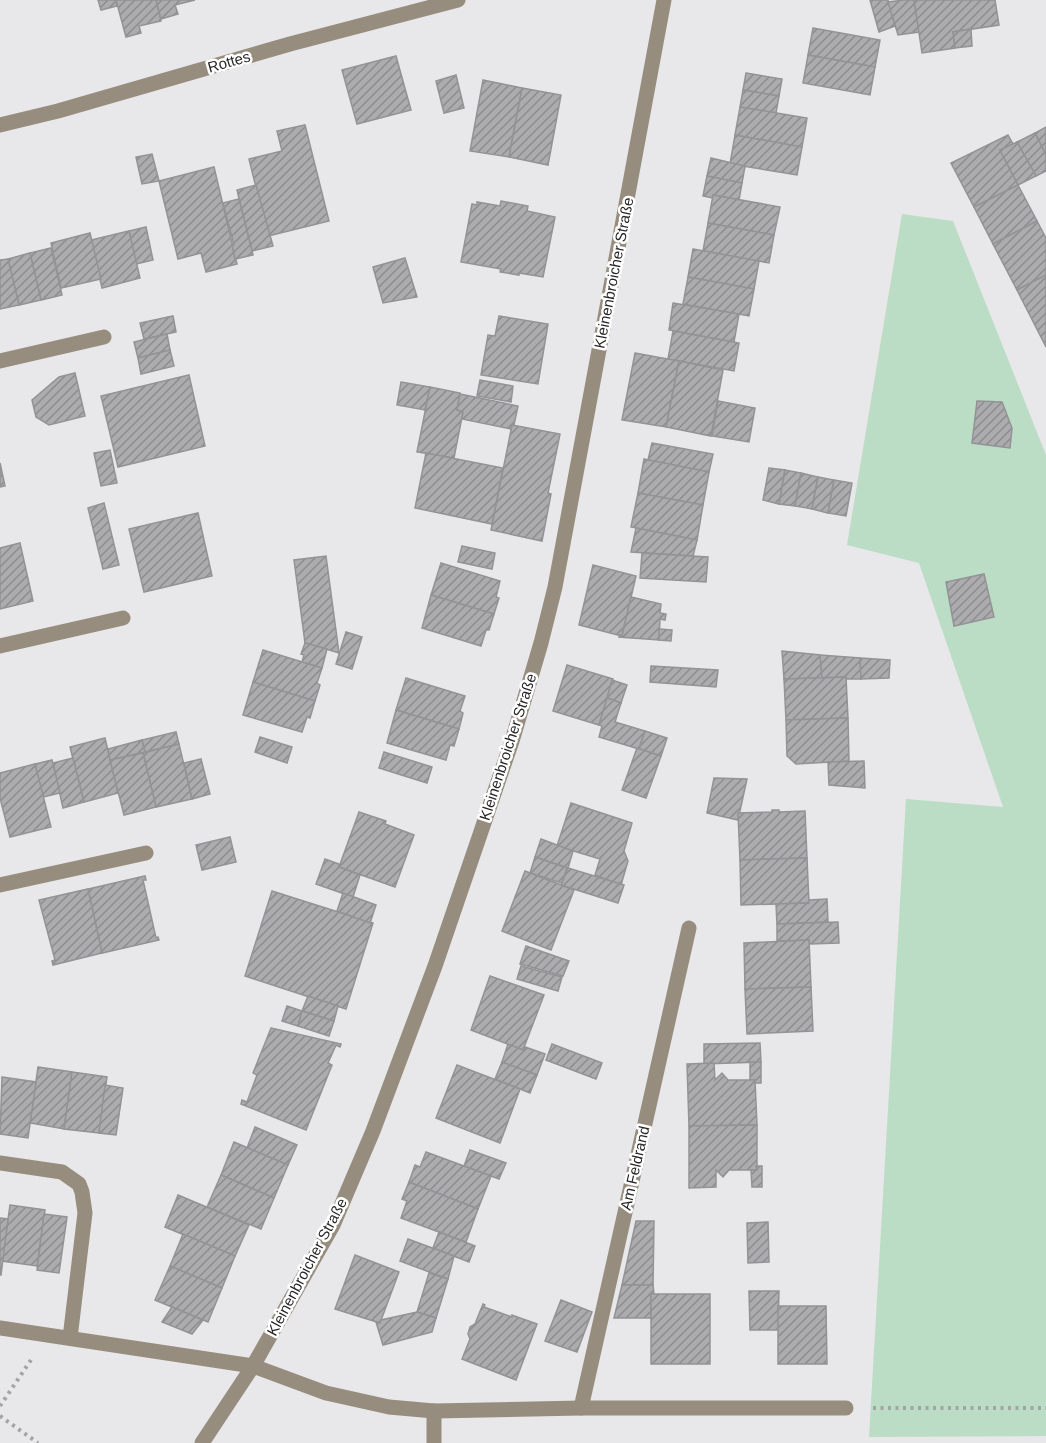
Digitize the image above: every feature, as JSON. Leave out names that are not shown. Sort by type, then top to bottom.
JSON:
[{"type":"street","name":"Rottes","points":[[0,125],[458,0]]},
{"type":"street","name":"Kleinenbroicher Straße","points":[[202,1443],[253,1366],[333,1225],[373,1131],[435,966],[512,741],[555,587],[664,0]]},
{"type":"street","points":[[0,361],[104,337]]},
{"type":"street","points":[[0,646],[123,618]]},
{"type":"street","points":[[0,885],[146,853]]},
{"type":"street","name":"Am Feldrand","points":[[582,1408],[689,928]]},
{"type":"street","points":[[0,1163],[62,1172],[79,1184],[85,1213],[70,1338]]},
{"type":"street","points":[[0,1328],[253,1366],[348,1400],[388,1407],[434,1410],[846,1408]]},
{"type":"street","points":[[434,1410],[434,1443]]},
{"type":"path","points":[[0,1406],[48,1335]]},
{"type":"path","points":[[846,1408],[1046,1408]]},
{"type":"path","points":[[0,1416],[38,1443]]},
{"type":"green space","points":[[902,214],[953,221],[1046,455],[1046,1436],[869,1437],[906,799],[1003,807],[919,563],[847,545]]},
{"type":"building","points":[[98,0],[116,0],[117,6],[101,10]]},
{"type":"building","points":[[116,0],[156,0],[161,21],[139,26],[141,33],[126,37]]},
{"type":"building","points":[[156,0],[195,0],[175,5],[178,14],[161,19]]},
{"type":"building","points":[[870,0],[888,0],[895,26],[879,32]]},
{"type":"building","points":[[914,0],[919,32],[898,35],[888,2]]},
{"type":"building","points":[[914,0],[995,0],[999,25],[953,32],[955,48],[922,53]]},
{"type":"building","points":[[813,28],[880,40],[875,67],[808,55]]},
{"type":"building","points":[[971,29],[972,46],[955,48],[953,32]]},
{"type":"building","points":[[808,55],[875,67],[870,95],[803,83]]},
{"type":"building","points":[[396,56],[411,110],[357,124],[342,70]]},
{"type":"building","points":[[746,73],[782,79],[779,96],[743,90]]},
{"type":"building","points":[[456,75],[464,108],[444,113],[436,81]]},
{"type":"building","points":[[483,80],[522,88],[509,157],[470,151]]},
{"type":"building","points":[[522,88],[561,95],[548,165],[509,157]]},
{"type":"building","points":[[743,90],[779,96],[776,113],[740,107]]},
{"type":"building","points":[[740,107],[807,118],[802,147],[735,135]]},
{"type":"building","points":[[305,125],[329,221],[268,236],[249,159],[282,151],[277,131]]},
{"type":"building","points":[[1046,127],[1046,155],[1035,133]]},
{"type":"building","points":[[1035,133],[1046,155],[1046,171],[1036,176],[1017,142]]},
{"type":"building","points":[[735,135],[802,147],[797,175],[730,164]]},
{"type":"building","points":[[1008,135],[1013,144],[1000,150],[1018,185],[974,207],[951,163]]},
{"type":"building","points":[[1017,142],[1036,176],[1018,185],[1000,150]]},
{"type":"building","points":[[152,154],[159,181],[142,184],[136,157]]},
{"type":"building","points":[[711,158],[745,166],[742,183],[707,176]]},
{"type":"building","points":[[214,167],[237,264],[206,272],[201,253],[178,259],[159,181]]},
{"type":"building","points":[[707,176],[742,183],[739,200],[713,195],[713,198],[703,196]]},
{"type":"building","points":[[256,185],[273,246],[252,251],[237,190]]},
{"type":"building","points":[[1018,185],[1037,221],[993,244],[974,207]]},
{"type":"building","points":[[713,195],[780,207],[774,235],[708,223]]},
{"type":"building","points":[[239,199],[253,255],[235,259],[232,245],[234,245],[223,203]]},
{"type":"building","points":[[501,201],[528,206],[527,211],[555,217],[543,277],[500,272],[501,269],[461,262],[472,204],[477,205],[477,202],[500,206]]},
{"type":"building","points":[[1037,221],[1046,238],[1046,275],[1017,290],[993,244]]},
{"type":"building","points":[[708,223],[774,235],[769,263],[703,251]]},
{"type":"building","points":[[146,227],[153,260],[136,264],[129,231]]},
{"type":"building","points":[[129,231],[140,278],[102,288],[91,240]]},
{"type":"building","points":[[90,233],[101,279],[61,288],[51,243]]},
{"type":"building","points":[[51,248],[62,295],[41,300],[30,253]]},
{"type":"building","points":[[693,249],[759,261],[754,289],[688,277]]},
{"type":"building","points":[[30,253],[41,300],[19,305],[8,259]]},
{"type":"building","points":[[405,258],[417,297],[383,303],[373,267]]},
{"type":"building","points":[[8,259],[19,305],[0,309],[0,260]]},
{"type":"building","points":[[1046,275],[1046,347],[1017,290]]},
{"type":"building","points":[[688,277],[754,289],[749,316],[683,304]]},
{"type":"building","points":[[673,303],[739,314],[734,342],[669,330]]},
{"type":"building","points":[[173,316],[176,332],[144,339],[140,323]]},
{"type":"building","points":[[499,316],[548,324],[538,384],[481,375],[488,335],[495,336]]},
{"type":"building","points":[[673,331],[739,343],[734,371],[668,359]]},
{"type":"building","points":[[167,334],[170,350],[138,358],[134,342]]},
{"type":"building","points":[[170,350],[174,366],[141,374],[138,358]]},
{"type":"building","points":[[635,353],[679,361],[666,427],[622,420]]},
{"type":"building","points":[[679,361],[723,370],[711,436],[666,427]]},
{"type":"building","points":[[75,373],[85,416],[49,425],[36,417],[32,400],[59,377]]},
{"type":"building","points":[[189,375],[205,446],[118,467],[101,396]]},
{"type":"building","points":[[480,380],[513,386],[511,402],[477,396]]},
{"type":"building","points":[[401,382],[430,387],[425,410],[397,405]]},
{"type":"building","points":[[430,387],[460,393],[457,410],[463,412],[454,458],[417,452]]},
{"type":"building","points":[[460,394],[518,406],[514,425],[511,429],[462,419],[463,412],[457,410]]},
{"type":"building","points":[[718,401],[755,408],[749,442],[712,436]]},
{"type":"building","points":[[977,401],[1002,402],[1012,428],[1010,448],[972,443]]},
{"type":"building","points":[[512,425],[560,434],[548,493],[551,494],[542,541],[491,530]]},
{"type":"building","points":[[652,443],[713,454],[709,472],[648,460]]},
{"type":"building","points":[[110,450],[117,483],[101,486],[94,453]]},
{"type":"building","points":[[426,453],[503,468],[492,524],[415,508]]},
{"type":"building","points":[[644,459],[709,472],[703,505],[638,493]]},
{"type":"building","points":[[0,463],[5,486],[0,487]]},
{"type":"building","points":[[769,468],[785,470],[779,504],[763,500]]},
{"type":"building","points":[[785,470],[801,473],[795,506],[779,504]]},
{"type":"building","points":[[801,473],[818,477],[812,509],[795,506]]},
{"type":"building","points":[[818,477],[834,480],[828,513],[812,509]]},
{"type":"building","points":[[834,480],[852,483],[846,516],[828,513]]},
{"type":"building","points":[[638,493],[703,505],[697,540],[631,527]]},
{"type":"building","points":[[104,503],[119,565],[103,569],[88,508]]},
{"type":"building","points":[[198,513],[212,576],[144,592],[129,529]]},
{"type":"building","points":[[636,528],[697,540],[693,556],[631,552]]},
{"type":"building","points":[[20,543],[33,601],[0,609],[0,548]]},
{"type":"building","points":[[462,546],[495,553],[492,569],[458,562]]},
{"type":"building","points":[[642,553],[708,557],[706,582],[640,578]]},
{"type":"building","points":[[326,556],[339,653],[305,643],[294,560]]},
{"type":"building","points":[[441,563],[500,581],[496,597],[499,598],[494,614],[431,595]]},
{"type":"building","points":[[593,565],[636,576],[622,636],[579,625]]},
{"type":"building","points":[[984,574],[994,617],[954,626],[946,582]]},
{"type":"building","points":[[431,595],[494,614],[481,646],[422,628]]},
{"type":"building","points":[[631,597],[661,604],[660,613],[666,614],[665,620],[660,619],[659,640],[619,637],[622,636]]},
{"type":"building","points":[[659,629],[672,630],[671,641],[659,640]]},
{"type":"building","points":[[346,632],[362,637],[352,669],[336,664]]},
{"type":"building","points":[[305,643],[327,649],[322,668],[302,662],[304,655],[301,654]]},
{"type":"building","points":[[263,650],[322,668],[315,701],[253,682]]},
{"type":"building","points":[[782,651],[820,655],[822,678],[784,679]]},
{"type":"building","points":[[820,655],[860,658],[861,679],[822,678]]},
{"type":"building","points":[[860,658],[890,660],[889,678],[861,679]]},
{"type":"building","points":[[567,665],[613,679],[599,725],[553,711]]},
{"type":"building","points":[[651,666],[718,670],[716,687],[650,682]]},
{"type":"building","points":[[846,677],[848,718],[786,720],[784,679]]},
{"type":"building","points":[[406,678],[465,696],[460,711],[463,713],[459,729],[396,710]]},
{"type":"building","points":[[612,680],[627,685],[621,703],[607,698]]},
{"type":"building","points":[[253,682],[315,701],[310,718],[307,717],[302,732],[243,715]]},
{"type":"building","points":[[607,698],[621,703],[615,722],[645,731],[639,749],[599,737],[602,726],[599,725]]},
{"type":"building","points":[[396,710],[459,729],[454,746],[450,745],[446,760],[387,743]]},
{"type":"building","points":[[848,718],[849,761],[796,764],[787,756],[786,720]]},
{"type":"building","points":[[645,731],[667,738],[661,756],[639,749]]},
{"type":"building","points":[[176,732],[179,744],[145,752],[142,740]]},
{"type":"building","points":[[260,737],[292,747],[287,763],[255,752]]},
{"type":"building","points":[[105,738],[118,793],[84,802],[70,747]]},
{"type":"building","points":[[142,740],[145,752],[110,760],[108,749]]},
{"type":"building","points":[[179,744],[192,799],[156,807],[143,753]]},
{"type":"building","points":[[637,748],[661,756],[646,798],[622,790]]},
{"type":"building","points":[[384,752],[432,767],[427,783],[379,768]]},
{"type":"building","points":[[143,753],[156,807],[124,815],[110,760]]},
{"type":"building","points":[[73,758],[84,802],[63,808],[53,763]]},
{"type":"building","points":[[201,759],[210,794],[192,799],[184,763]]},
{"type":"building","points":[[52,760],[60,793],[43,797],[35,764]]},
{"type":"building","points":[[864,761],[865,788],[829,785],[828,762]]},
{"type":"building","points":[[35,764],[51,827],[10,837],[0,798],[0,773]]},
{"type":"building","points":[[714,778],[747,779],[738,820],[707,813]]},
{"type":"building","points":[[571,803],[632,823],[624,851],[628,861],[621,885],[595,875],[600,859],[557,846]]},
{"type":"building","points":[[772,810],[805,811],[807,858],[740,860],[738,813],[772,812]]},
{"type":"building","points":[[359,812],[386,821],[385,824],[414,835],[395,887],[339,867]]},
{"type":"building","points":[[230,837],[236,862],[202,870],[196,845]]},
{"type":"building","points":[[541,839],[573,851],[568,868],[535,857]]},
{"type":"building","points":[[535,857],[567,868],[562,883],[530,873]]},
{"type":"building","points":[[807,858],[809,903],[741,905],[740,860]]},
{"type":"building","points":[[325,859],[360,875],[353,897],[316,884]]},
{"type":"building","points":[[568,868],[624,885],[618,903],[561,885]]},
{"type":"building","points":[[525,871],[574,890],[551,950],[502,931]]},
{"type":"building","points":[[145,876],[146,880],[143,880],[156,938],[158,937],[159,940],[102,953],[88,889]]},
{"type":"building","points":[[88,889],[102,953],[53,965],[52,961],[55,960],[39,900]]},
{"type":"building","points":[[272,891],[373,923],[346,1009],[245,976]]},
{"type":"building","points":[[343,893],[376,905],[370,923],[337,911]]},
{"type":"building","points":[[827,899],[828,922],[777,924],[776,904],[809,903],[809,900]]},
{"type":"building","points":[[838,922],[839,943],[810,944],[809,940],[777,941],[777,924]]},
{"type":"building","points":[[809,940],[811,987],[745,989],[744,943]]},
{"type":"building","points":[[526,946],[569,961],[563,976],[520,964]]},
{"type":"building","points":[[521,966],[562,977],[558,991],[517,979]]},
{"type":"building","points":[[490,976],[544,995],[523,1050],[471,1030]]},
{"type":"building","points":[[811,987],[813,1031],[747,1034],[745,989]]},
{"type":"building","points":[[308,996],[338,1006],[334,1021],[302,1011]]},
{"type":"building","points":[[287,1006],[302,1011],[298,1026],[282,1021]]},
{"type":"building","points":[[302,1011],[334,1021],[329,1036],[298,1026]]},
{"type":"building","points":[[271,1028],[341,1044],[340,1047],[336,1045],[328,1063],[332,1065],[306,1130],[241,1104],[242,1100],[247,1102],[257,1075],[253,1073]]},
{"type":"building","points":[[760,1043],[761,1062],[704,1064],[704,1044]]},
{"type":"building","points":[[508,1044],[523,1050],[525,1047],[545,1054],[537,1075],[502,1062]]},
{"type":"building","points":[[552,1044],[602,1063],[596,1079],[546,1060]]},
{"type":"building","points":[[502,1062],[537,1075],[530,1093],[495,1079]]},
{"type":"building","points":[[750,1062],[761,1062],[761,1083],[750,1080]]},
{"type":"building","points":[[714,1063],[715,1080],[722,1073],[728,1080],[755,1080],[757,1125],[689,1126],[687,1064]]},
{"type":"building","points":[[457,1065],[520,1089],[500,1143],[436,1118]]},
{"type":"building","points":[[38,1067],[72,1072],[64,1129],[30,1123]]},
{"type":"building","points":[[72,1072],[107,1077],[99,1133],[64,1129]]},
{"type":"building","points":[[2,1077],[36,1082],[28,1138],[0,1134]]},
{"type":"building","points":[[105,1085],[123,1088],[116,1135],[99,1133]]},
{"type":"building","points":[[757,1125],[757,1170],[729,1170],[723,1177],[716,1170],[716,1187],[689,1188],[689,1126]]},
{"type":"building","points":[[255,1127],[297,1145],[288,1165],[247,1148]]},
{"type":"building","points":[[234,1142],[288,1165],[274,1198],[221,1175]]},
{"type":"building","points":[[470,1150],[506,1163],[499,1179],[464,1166]]},
{"type":"building","points":[[426,1152],[491,1176],[478,1209],[409,1182],[415,1165],[420,1167]]},
{"type":"building","points":[[756,1166],[762,1166],[762,1187],[752,1187],[751,1170],[757,1170]]},
{"type":"building","points":[[221,1175],[274,1198],[261,1229],[207,1207]]},
{"type":"building","points":[[409,1182],[478,1209],[466,1242],[401,1218],[407,1201],[402,1199]]},
{"type":"building","points":[[178,1195],[249,1225],[235,1256],[165,1227]]},
{"type":"building","points":[[10,1205],[45,1210],[37,1266],[2,1261]]},
{"type":"building","points":[[44,1214],[67,1217],[59,1273],[37,1270]]},
{"type":"building","points":[[0,1218],[8,1219],[1,1275],[0,1275]]},
{"type":"building","points":[[636,1221],[654,1221],[653,1285],[622,1285]]},
{"type":"building","points":[[768,1222],[769,1262],[748,1263],[747,1223]]},
{"type":"building","points":[[439,1232],[475,1246],[469,1262],[433,1248]]},
{"type":"building","points":[[183,1234],[235,1256],[222,1288],[170,1266]]},
{"type":"building","points":[[408,1239],[454,1256],[448,1279],[400,1261]]},
{"type":"building","points":[[355,1255],[399,1272],[380,1323],[335,1309]]},
{"type":"building","points":[[170,1266],[222,1288],[208,1322],[155,1300]]},
{"type":"building","points":[[429,1273],[448,1279],[436,1318],[417,1312]]},
{"type":"building","points":[[622,1285],[653,1285],[651,1318],[614,1318]]},
{"type":"building","points":[[749,1291],[779,1291],[778,1330],[750,1330]]},
{"type":"building","points":[[651,1294],[710,1294],[710,1364],[651,1364]]},
{"type":"building","points":[[561,1300],[592,1312],[577,1352],[545,1341]]},
{"type":"building","points":[[483,1304],[484,1307],[537,1324],[516,1380],[462,1359],[470,1339],[468,1334],[470,1327],[475,1324]]},
{"type":"building","points":[[778,1306],[826,1306],[827,1364],[778,1364]]},
{"type":"building","points":[[172,1307],[203,1320],[192,1334],[162,1322]]},
{"type":"building","points":[[417,1312],[436,1318],[432,1332],[383,1345],[376,1322],[380,1323],[381,1320]]}]
